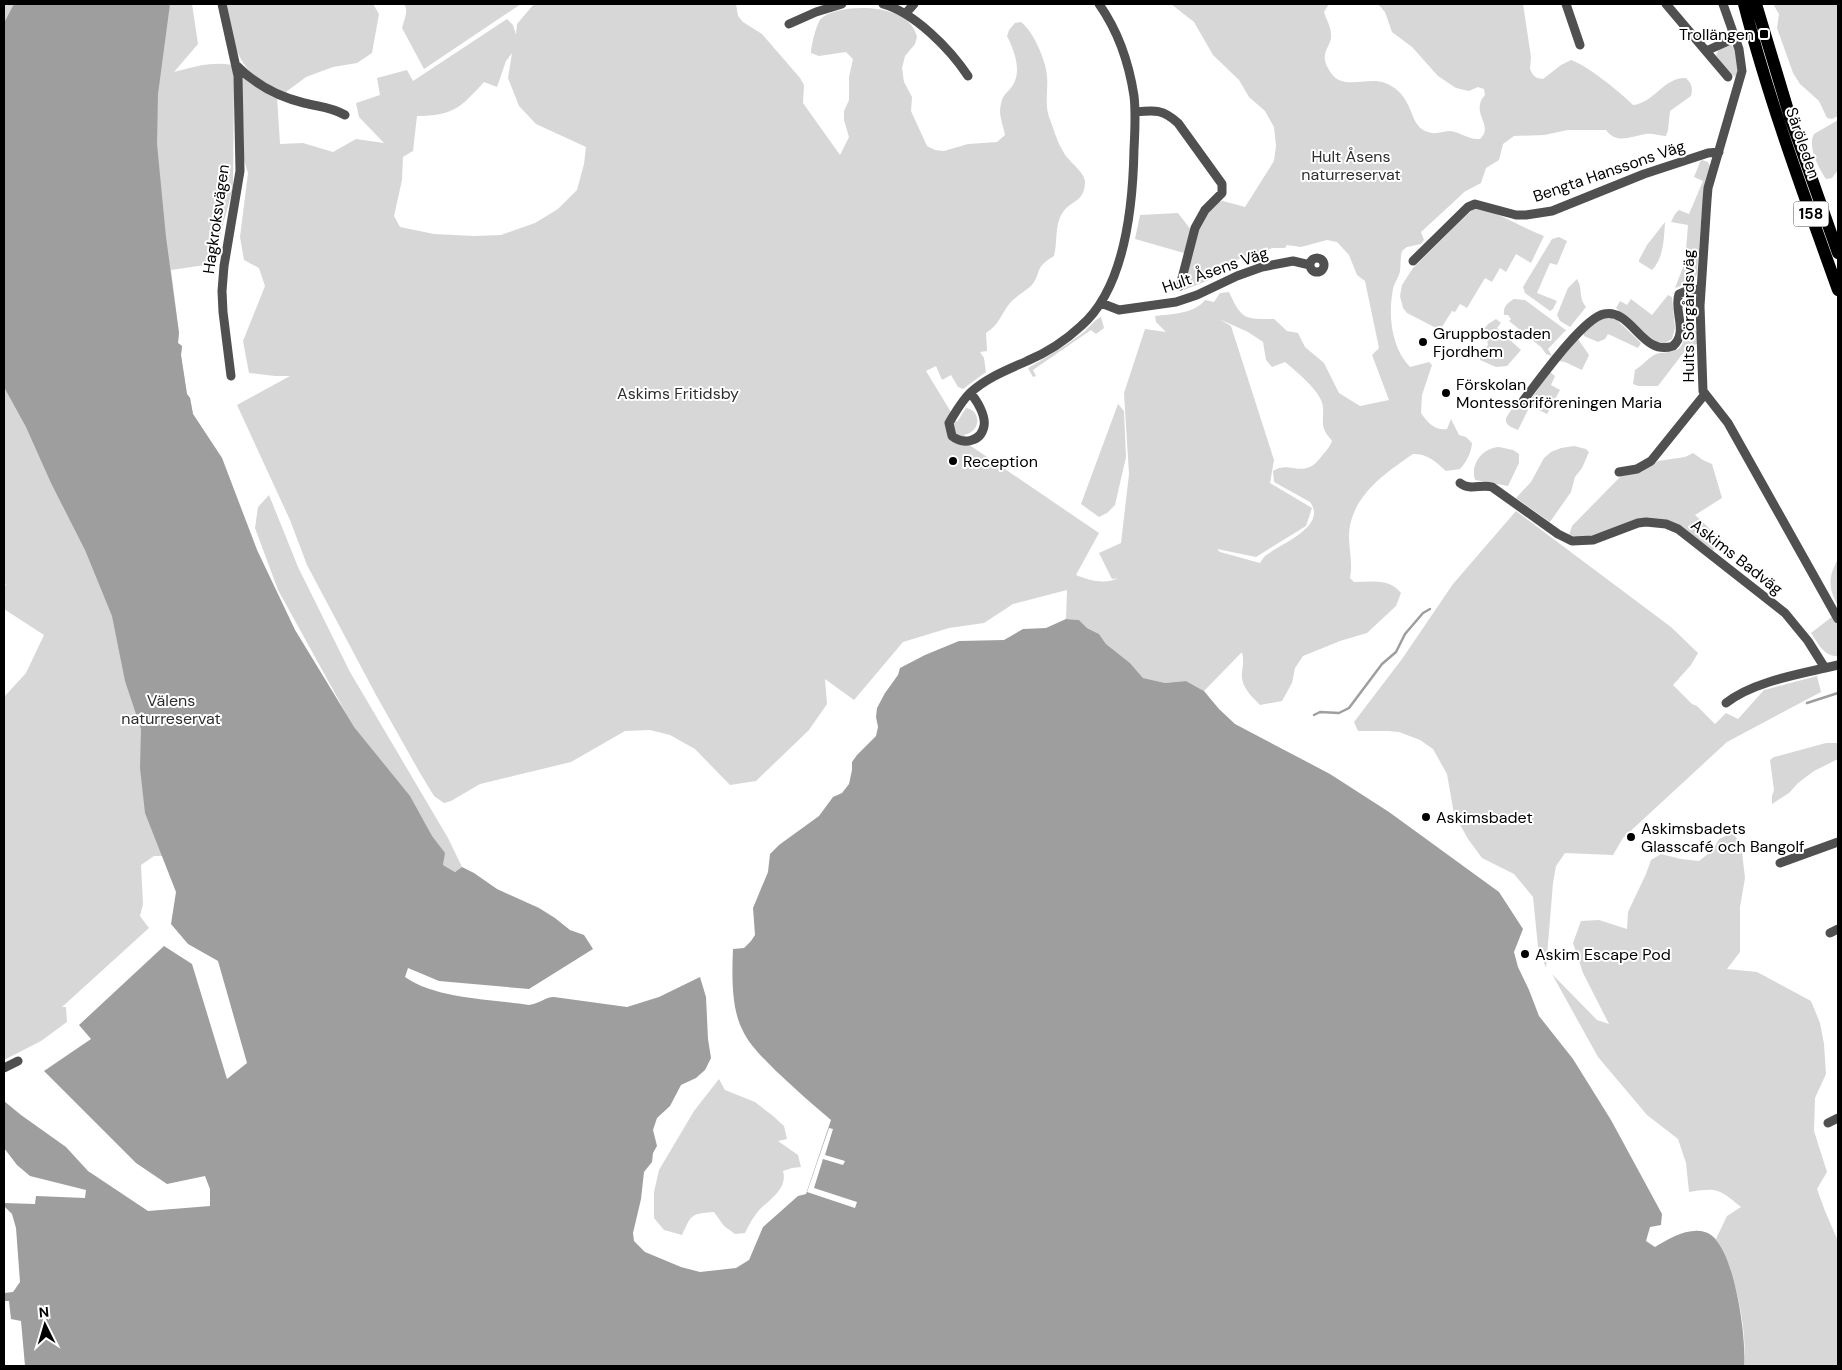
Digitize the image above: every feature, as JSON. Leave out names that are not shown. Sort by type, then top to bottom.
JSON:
[{"type":"main road","name":"Säröleden","points":[[1744,4],[1754,44],[1783,138],[1838,290]]},
{"type":"main road","name":"Säröleden","points":[[1756,4],[1790,117],[1838,253]]},
{"type":"street","name":"Hagkroksvägen","points":[[222,4],[237,66],[240,172],[224,266],[222,291],[231,376]]},
{"type":"street","points":[[789,24],[816,12],[842,4]]},
{"type":"street","points":[[884,4],[906,14],[939,42],[962,66],[968,76]]},
{"type":"street","points":[[906,14],[914,4]]},
{"type":"street","points":[[970,393],[975,398],[983,418],[984,428],[978,437],[960,442],[952,436],[949,423],[970,393],[988,379],[1002,371],[1028,361],[1064,339],[1090,318],[1100,303],[1120,262],[1133,192],[1134,95],[1120,41],[1099,4]]},
{"type":"street","points":[[1566,4],[1580,45]]},
{"type":"street","points":[[1666,4],[1728,77]]},
{"type":"street","points":[[1706,51],[1735,38],[1723,4]]},
{"type":"street","name":"Hults Sörgårdsväg","points":[[1735,38],[1742,58],[1742,71],[1707,200],[1701,288],[1702,381],[1705,394],[1728,423],[1838,619]]},
{"type":"street","points":[[237,66],[253,80],[273,91],[304,103],[331,108],[345,115]]},
{"type":"street","points":[[1135,112],[1160,111],[1170,116],[1178,123],[1222,184],[1222,193],[1205,210],[1194,228],[1180,286]]},
{"type":"street","name":"Bengta Hanssons Väg","points":[[1413,261],[1471,205],[1478,204],[1516,215],[1546,212],[1644,174],[1708,153],[1719,152]]},
{"type":"street","name":"Hult Åsens Väg","points":[[1100,303],[1119,310],[1176,302],[1262,267],[1293,261],[1310,265]]},
{"type":"street","points":[[1523,401],[1577,335],[1592,319],[1600,315],[1610,314],[1625,320],[1647,342],[1658,347],[1673,346],[1680,335],[1679,294],[1701,288]]},
{"type":"street","points":[[1619,472],[1637,468],[1651,462],[1705,394]]},
{"type":"street","name":"Askims Badväg","points":[[1460,483],[1467,487],[1492,487],[1558,534],[1572,541],[1593,540],[1646,522],[1666,524],[1678,529],[1785,612],[1808,641],[1825,668]]},
{"type":"street","points":[[1726,703],[1736,695],[1749,690],[1838,665]]},
{"type":"street","points":[[1780,863],[1838,842]]},
{"type":"street","points":[[4,1068],[18,1061]]},
{"type":"street","points":[[1828,1123],[1838,1118]]},
{"type":"green space","name":"Välens naturreservat","points":[[4,4],[192,4],[198,44],[174,72],[210,64],[232,65],[234,79],[233,188],[212,264],[171,270],[179,333],[178,343],[182,346],[181,355],[187,394],[190,398],[193,414],[222,458],[257,550],[295,630],[347,715],[278,590],[255,528],[258,507],[269,495],[298,567],[350,672],[448,838],[462,867],[455,872],[443,865],[444,853],[154,856],[141,865],[143,904],[140,916],[149,928],[62,1007],[66,1007],[67,1022],[41,1041],[4,1060],[4,697],[26,673],[44,635],[4,609],[4,587],[6,584],[4,583]]},
{"type":"green space","points":[[226,4],[373,4],[379,14],[372,53],[357,63],[333,67],[306,77],[286,92],[269,85],[247,69],[236,47]]},
{"type":"green space","points":[[404,4],[521,4],[424,69],[402,28],[406,13]]},
{"type":"green space","points":[[534,4],[736,4],[738,16],[743,22],[762,34],[800,78],[804,85],[803,103],[840,155],[849,137],[844,120],[844,111],[849,100],[849,77],[853,59],[846,52],[819,56],[811,53],[817,27],[824,16],[841,10],[874,9],[897,14],[913,27],[917,37],[915,44],[905,56],[902,68],[904,82],[912,97],[911,111],[927,146],[935,150],[944,151],[968,144],[997,142],[1005,135],[1000,108],[1003,98],[1016,79],[1017,73],[1014,54],[1007,36],[1015,23],[1021,22],[1026,26],[1038,46],[1046,69],[1047,109],[1055,135],[1066,156],[1083,175],[1085,179],[1084,189],[1080,197],[1066,208],[1060,217],[1054,256],[1043,264],[1031,286],[1012,301],[997,323],[986,333],[987,351],[980,352],[984,358],[986,372],[963,389],[958,387],[951,375],[942,380],[936,366],[926,371],[957,422],[966,408],[977,416],[977,425],[964,435],[971,446],[1099,533],[1076,575],[1102,581],[1118,578],[1112,579],[1099,553],[1121,543],[1129,474],[1124,393],[1145,329],[1166,332],[1156,322],[1155,316],[1189,311],[1205,300],[1214,302],[1220,293],[1229,292],[1237,308],[1245,316],[1256,319],[1274,319],[1287,331],[1298,333],[1305,347],[1324,363],[1339,393],[1360,406],[1389,400],[1372,355],[1379,348],[1365,281],[1357,275],[1349,255],[1337,242],[1327,240],[1301,247],[1287,245],[1285,248],[1272,248],[1253,257],[1241,258],[1216,270],[1209,280],[1184,290],[1196,235],[1205,215],[1218,202],[1223,201],[1245,207],[1274,161],[1276,146],[1274,127],[1265,111],[1249,97],[1239,80],[1213,55],[1194,22],[1171,4],[1329,4],[1324,12],[1330,29],[1331,39],[1326,50],[1325,60],[1331,73],[1342,81],[1378,81],[1392,86],[1403,96],[1421,129],[1432,133],[1451,131],[1480,139],[1485,129],[1480,113],[1481,101],[1485,95],[1484,89],[1478,87],[1469,91],[1456,88],[1438,76],[1412,47],[1392,32],[1385,12],[1378,4],[1523,4],[1531,57],[1530,69],[1537,78],[1543,79],[1571,60],[1594,73],[1633,105],[1647,100],[1678,79],[1686,78],[1691,84],[1692,91],[1691,96],[1670,111],[1666,136],[1648,134],[1620,138],[1610,135],[1606,130],[1568,130],[1544,135],[1514,136],[1503,144],[1499,160],[1486,168],[1481,183],[1464,192],[1421,232],[1424,240],[1421,244],[1407,247],[1402,251],[1400,271],[1394,287],[1391,309],[1392,330],[1395,340],[1410,367],[1429,362],[1432,365],[1422,395],[1421,413],[1429,423],[1439,429],[1447,429],[1451,419],[1459,435],[1466,437],[1472,443],[1471,450],[1467,460],[1460,469],[1446,471],[1435,461],[1423,455],[1413,454],[1380,478],[1362,498],[1351,522],[1349,536],[1350,578],[1354,582],[1380,582],[1396,588],[1401,593],[1396,606],[1367,633],[1340,641],[1303,656],[1295,668],[1292,683],[1282,701],[1260,705],[1250,694],[1244,686],[1242,677],[1242,652],[1204,691],[1186,681],[1165,683],[1143,678],[1130,663],[1106,644],[1099,634],[1087,628],[1079,620],[1066,619],[1067,590],[1013,604],[984,623],[949,628],[903,642],[854,700],[825,679],[827,704],[809,730],[756,781],[730,785],[695,749],[670,735],[650,730],[625,731],[571,762],[480,784],[444,803],[434,796],[420,773],[307,565],[290,520],[237,405],[290,376],[249,373],[243,341],[265,286],[259,268],[244,260],[240,237],[248,173],[244,160],[242,76],[277,96],[280,144],[303,143],[333,152],[356,139],[384,143],[359,117],[356,103],[380,95],[377,78],[407,70],[413,81],[507,19],[513,25],[516,35],[517,24]],"holes":[[[512,53],[508,78],[519,106],[536,124],[586,147],[584,164],[577,190],[558,209],[535,223],[501,235],[434,234],[400,227],[394,216],[402,180],[403,157],[413,151],[417,116],[429,116],[455,109],[484,82],[497,87],[506,61]],[[1219,319],[1248,332],[1263,342],[1266,360],[1272,367],[1285,362],[1310,385],[1321,400],[1324,427],[1332,441],[1315,464],[1308,468],[1286,467],[1273,471],[1274,482],[1310,502],[1314,511],[1313,519],[1301,533],[1267,555],[1260,563],[1220,552],[1217,549],[1256,557],[1306,526],[1312,508],[1270,483],[1274,460],[1231,326]]]},
{"type":"green space","points":[[1773,4],[1838,4],[1838,116],[1832,119],[1827,118],[1819,101],[1800,84],[1793,73],[1777,28],[1779,14]]},
{"type":"green space","points":[[1731,45],[1736,49],[1740,65],[1736,77],[1728,72],[1716,55],[1720,47]]},
{"type":"green space","points":[[1838,120],[1838,170],[1832,178],[1826,179],[1815,157],[1812,139],[1814,134]]},
{"type":"green space","points":[[1702,160],[1708,162],[1710,166],[1703,198],[1697,274],[1691,282],[1675,288],[1685,262],[1688,225],[1671,222],[1679,210],[1689,214],[1703,181],[1694,177]]},
{"type":"green space","points":[[1477,207],[1544,236],[1531,263],[1516,254],[1506,272],[1500,268],[1492,282],[1485,278],[1467,308],[1460,304],[1455,312],[1452,311],[1440,330],[1407,313],[1403,308],[1400,296],[1402,285],[1413,268]]},
{"type":"green space","points":[[1178,213],[1191,230],[1184,253],[1135,239],[1140,215]]},
{"type":"green space","points":[[1665,222],[1661,253],[1659,260],[1652,270],[1639,262],[1639,260],[1647,245]]},
{"type":"green space","points":[[1559,237],[1567,241],[1557,265],[1550,263],[1537,293],[1557,301],[1550,311],[1525,293],[1523,287],[1552,239]]},
{"type":"green space","points":[[1577,279],[1582,300],[1586,307],[1570,327],[1560,321],[1557,315],[1568,288]]},
{"type":"green space","points":[[1668,295],[1672,297],[1675,328],[1672,339],[1663,344],[1657,343],[1616,308],[1620,301],[1627,305],[1631,299],[1652,315]]},
{"type":"green space","points":[[1514,299],[1525,300],[1567,331],[1548,349],[1552,356],[1546,354],[1541,347],[1509,321],[1511,319],[1508,315],[1504,315],[1506,306]]},
{"type":"green space","points":[[1101,317],[1104,328],[1096,334],[1091,330],[1033,370],[1036,376],[1033,377],[1028,368],[1076,338]]},
{"type":"green space","points":[[1610,317],[1617,320],[1641,343],[1638,348],[1608,334],[1605,339],[1598,342],[1584,336],[1584,333],[1596,322]]},
{"type":"green space","points":[[1496,319],[1501,323],[1497,328],[1521,350],[1507,366],[1496,367],[1480,360],[1480,356],[1488,345],[1485,328]]},
{"type":"green space","points":[[1691,329],[1699,334],[1699,343],[1687,348],[1658,386],[1638,386],[1633,384],[1635,370],[1654,355],[1678,349]]},
{"type":"green space","points":[[1578,339],[1589,355],[1582,370],[1559,361]]},
{"type":"green space","points":[[1550,372],[1555,376],[1551,385],[1560,390],[1547,414],[1531,406],[1529,402]]},
{"type":"green space","points":[[1118,404],[1124,411],[1126,457],[1115,505],[1107,513],[1099,517],[1081,504]]},
{"type":"green space","points":[[1518,405],[1528,410],[1518,430],[1506,423],[1506,420],[1514,406]]},
{"type":"green space","points":[[1574,446],[1586,449],[1589,452],[1582,468],[1575,477],[1571,492],[1550,522],[1516,498],[1531,482],[1544,458],[1551,452],[1561,448]]},
{"type":"green space","points":[[1499,447],[1513,450],[1519,454],[1519,463],[1508,486],[1475,480],[1474,468],[1479,457],[1488,450]]},
{"type":"green space","points":[[1693,453],[1712,464],[1722,498],[1695,515],[1722,540],[1713,550],[1676,524],[1631,522],[1590,536],[1578,537],[1569,535],[1572,526],[1621,476],[1642,472],[1658,461],[1685,457]]},
{"type":"green space","points":[[1516,511],[1671,627],[1698,653],[1691,665],[1673,685],[1715,724],[1726,713],[1738,719],[1764,690],[1817,676],[1821,692],[1727,742],[1623,838],[1613,855],[1565,853],[1556,866],[1553,883],[1546,968],[1538,947],[1533,897],[1514,874],[1482,858],[1468,839],[1454,814],[1447,774],[1433,749],[1420,740],[1399,732],[1358,731],[1354,722],[1402,659],[1453,584]]},
{"type":"green space","points":[[1838,559],[1838,606],[1832,594],[1830,582],[1832,571]]},
{"type":"green space","points":[[1833,616],[1838,627],[1838,656],[1825,652],[1811,633]]},
{"type":"green space","points":[[1826,743],[1838,743],[1838,759],[1814,771],[1798,783],[1789,793],[1772,804],[1774,790],[1770,760],[1774,757]]},
{"type":"green space","points":[[1732,833],[1741,843],[1745,878],[1740,907],[1740,952],[1727,969],[1757,972],[1811,1001],[1820,1023],[1824,1044],[1826,1074],[1815,1098],[1814,1131],[1827,1172],[1817,1189],[1838,1241],[1838,1366],[1744,1366],[1744,1336],[1739,1301],[1729,1266],[1716,1239],[1727,1216],[1741,1207],[1728,1196],[1718,1191],[1689,1192],[1686,1163],[1678,1139],[1647,1115],[1598,1057],[1552,974],[1597,1020],[1609,1024],[1583,973],[1573,943],[1581,921],[1599,920],[1627,929],[1628,912],[1651,860],[1661,854],[1699,861],[1713,850],[1719,839]]},
{"type":"green space","points":[[719,1079],[725,1090],[755,1102],[784,1126],[787,1139],[778,1141],[798,1155],[801,1167],[783,1171],[784,1177],[781,1188],[760,1209],[745,1233],[735,1234],[724,1226],[714,1212],[700,1213],[693,1216],[682,1235],[664,1230],[654,1218],[654,1192],[659,1170],[694,1111]]},
{"type":"shaded area","points":[[14,4],[170,4],[158,94],[157,144],[166,237],[179,333],[178,343],[182,346],[181,355],[187,394],[190,398],[193,414],[222,458],[257,550],[295,630],[354,727],[410,796],[432,836],[445,853],[443,865],[455,872],[462,867],[497,889],[539,908],[570,930],[584,935],[593,949],[529,989],[439,981],[408,968],[405,977],[432,990],[464,997],[529,1005],[554,997],[627,1007],[659,997],[700,977],[706,997],[711,1058],[705,1070],[696,1078],[681,1085],[670,1106],[657,1118],[653,1130],[657,1146],[653,1153],[652,1162],[644,1172],[641,1199],[633,1233],[634,1241],[645,1252],[681,1267],[700,1272],[736,1268],[749,1260],[763,1227],[798,1196],[806,1194],[831,1120],[757,1052],[745,1035],[738,1020],[734,1000],[733,949],[744,948],[755,935],[753,908],[768,872],[770,854],[779,845],[819,816],[833,797],[842,793],[849,784],[852,762],[876,736],[878,727],[877,708],[898,675],[900,668],[959,641],[1004,640],[1023,629],[1046,628],[1066,619],[1079,620],[1087,628],[1099,634],[1106,644],[1130,663],[1143,678],[1165,683],[1186,681],[1204,691],[1235,724],[1330,774],[1389,812],[1499,892],[1523,929],[1514,952],[1518,967],[1539,1016],[1573,1059],[1611,1120],[1662,1214],[1661,1225],[1650,1227],[1646,1241],[1655,1247],[1685,1232],[1699,1231],[1705,1232],[1715,1239],[1724,1252],[1731,1271],[1741,1314],[1744,1366],[25,1366],[21,1321],[11,1319],[9,1301],[4,1301],[4,1293],[13,1292],[20,1282],[16,1228],[12,1214],[4,1206],[4,1203],[35,1204],[36,1196],[85,1198],[86,1190],[30,1176],[17,1165],[4,1148],[4,1101],[66,1147],[88,1171],[148,1211],[210,1206],[210,1189],[205,1176],[167,1184],[136,1163],[44,1071],[91,1039],[79,1025],[164,946],[192,964],[227,1079],[247,1063],[218,961],[188,944],[171,924],[176,892],[145,813],[140,768],[141,729],[125,681],[112,616],[85,550],[51,483],[26,427],[4,387],[4,23]]},
{"type":"pier","points":[[829,1128],[833,1129],[825,1155],[845,1161],[843,1165],[823,1159],[814,1188],[857,1202],[855,1208],[807,1192]]},
{"type":"waterway","points":[[1314,715],[1320,712],[1339,713],[1349,708],[1382,664],[1396,652],[1405,634],[1423,613],[1430,609]]},
{"type":"waterway","points":[[1807,703],[1838,693]]},
{"type":"place","name":"Trollängen","points":[[1764,34]]},
{"type":"place","name":"Gruppbostaden Fjordhem","points":[[1423,342]]},
{"type":"place","name":"Förskolan Montessoriföreningen Maria","points":[[1446,393]]},
{"type":"place","name":"Reception","points":[[953,461]]},
{"type":"place","name":"Askimsbadet","points":[[1426,817]]},
{"type":"place","name":"Askimsbadets Glasscafé och Bangolf","points":[[1631,837]]},
{"type":"place","name":"Askim Escape Pod","points":[[1525,954]]},
{"type":"park label","name":"Hult Åsens naturreservat","points":[[1351,165]]},
{"type":"park label","name":"Askims Fritidsby","points":[[678,393]]}]
